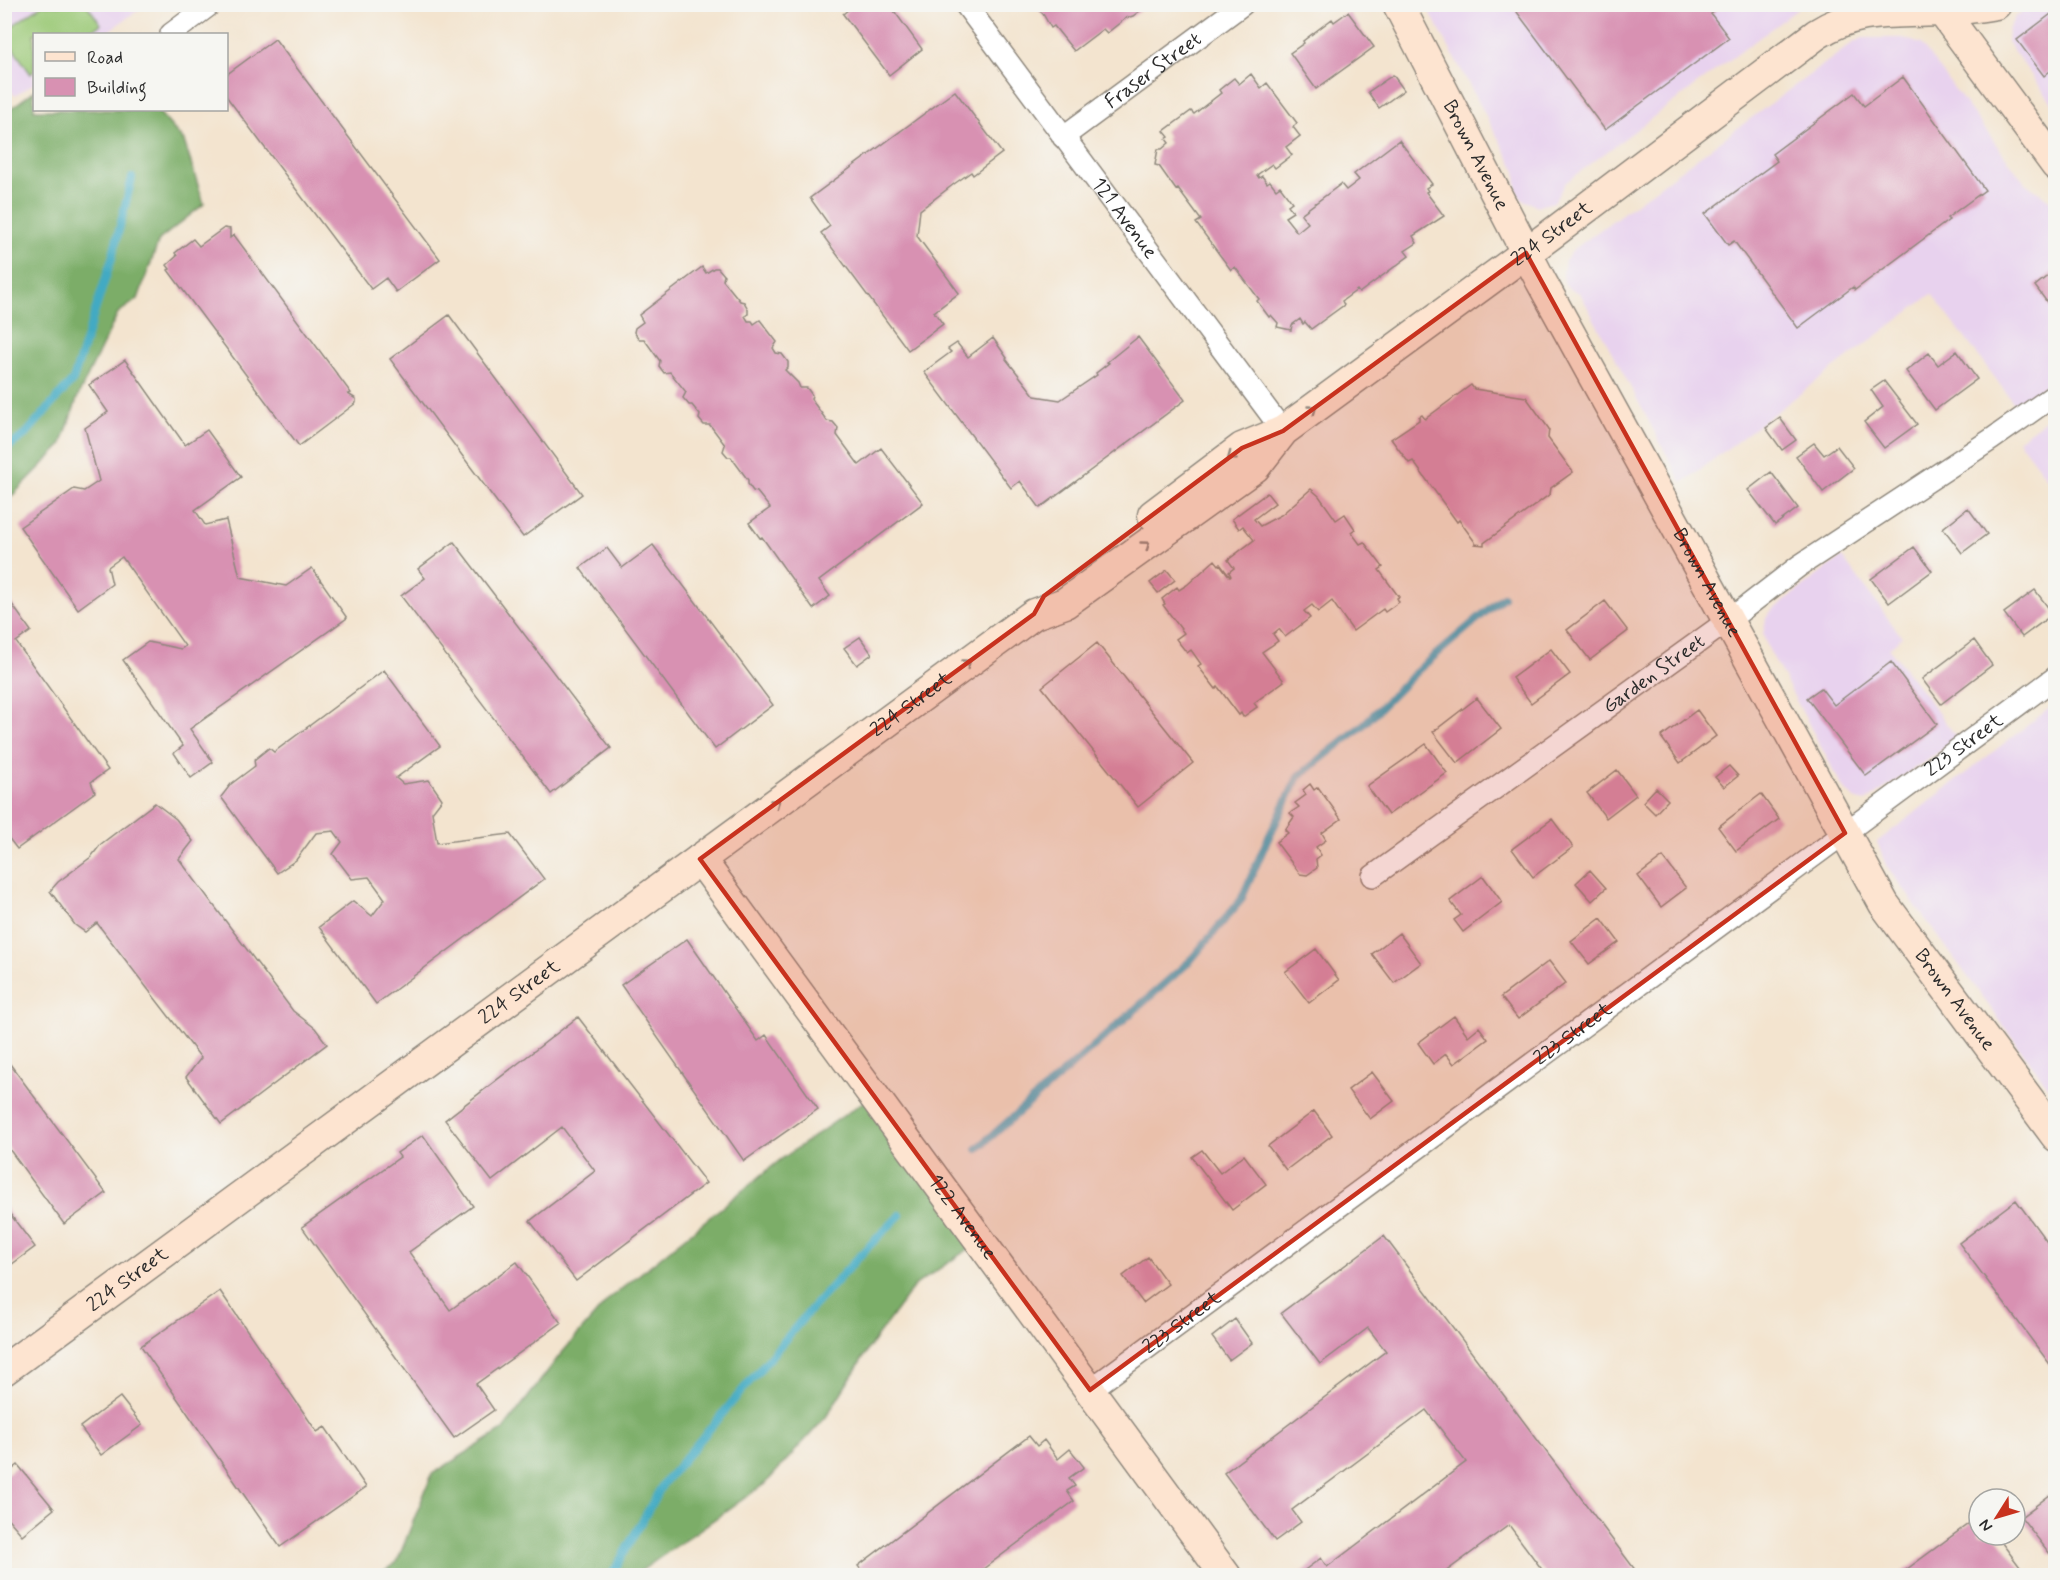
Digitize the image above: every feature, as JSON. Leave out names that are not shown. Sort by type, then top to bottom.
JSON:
[{"type":"street","points":[[172,33],[211,4]]},
{"type":"street","name":"121 Avenue","points":[[965,4],[1283,431]]},
{"type":"street","name":"Fraser Street","points":[[1063,137],[1244,4]]},
{"type":"street","name":"Brown Avenue","points":[[1398,4],[1526,253],[1884,904],[2055,1136]]},
{"type":"street","name":"224 Street","points":[[1817,34],[1831,4]]},
{"type":"street","name":"224 Street","points":[[4,1370],[1034,614],[1065,603],[1255,467],[1283,431],[1526,253],[1817,34],[1833,24],[1857,16],[1996,4]]},
{"type":"street","points":[[1940,8],[2055,165]]},
{"type":"street","name":"Garden Street","points":[[1373,876],[1729,620],[1799,566],[1992,440],[2055,394]]},
{"type":"street","name":"223 Street","points":[[1090,1390],[2055,677]]},
{"type":"street","name":"122 Avenue","points":[[700,859],[1226,1575]]},
{"type":"highlighted area","points":[[1526,253],[1845,833],[1090,1390],[700,859],[1034,614],[1044,596],[1242,448],[1283,431]]},
{"type":"shaded area","points":[[5,5],[146,5],[105,33],[33,33],[33,84],[15,96],[5,82]]},
{"type":"shaded area","points":[[1426,5],[1803,5],[1565,183],[1554,202],[1538,206],[1523,200],[1517,191],[1516,171]]},
{"type":"shaded area","points":[[2055,5],[2055,107],[2007,42],[2008,30],[2015,17],[2024,10]]},
{"type":"shaded area","points":[[1863,38],[1903,38],[1921,44],[2025,183],[2055,204],[2055,378],[2016,406],[1932,294],[1682,483],[1580,293],[1565,284],[1563,275],[1565,260],[1573,250],[1854,42]]},
{"type":"shaded area","points":[[2055,413],[2055,489],[2018,440]]},
{"type":"shaded area","points":[[1842,557],[1902,637],[1889,648],[1958,739],[1865,802],[1854,799],[1842,786],[1763,635],[1766,618],[1771,611]]},
{"type":"shaded area","points":[[2055,704],[2055,1096],[1886,865],[1877,842]]},
{"type":"green space","points":[[42,5],[87,5],[101,24],[88,33],[33,33],[33,72],[31,74],[5,37],[5,31]]},
{"type":"green space","points":[[33,92],[33,111],[158,111],[184,141],[204,204],[159,240],[138,299],[118,313],[78,396],[61,446],[5,503],[4,204],[11,192],[5,182],[5,113]]},
{"type":"green space","points":[[873,1095],[980,1241],[914,1286],[873,1342],[826,1417],[766,1483],[635,1575],[376,1576],[397,1562],[432,1474],[503,1430],[560,1355],[609,1299],[780,1160]]},
{"type":"building","points":[[855,4],[889,4],[922,49],[889,75],[843,14]]},
{"type":"building","points":[[1033,4],[1149,4],[1107,33],[1103,29],[1074,51],[1054,26],[1051,28],[1043,14]]},
{"type":"building","points":[[1511,4],[1714,4],[1717,9],[1711,14],[1729,38],[1605,130]]},
{"type":"building","points":[[2055,11],[2055,67],[2044,76],[2017,40]]},
{"type":"building","points":[[1348,12],[1374,47],[1316,89],[1290,53],[1332,19],[1334,22]]},
{"type":"building","points":[[275,39],[440,259],[396,292],[386,278],[371,289],[228,99],[228,74]]},
{"type":"building","points":[[1251,74],[1261,88],[1267,83],[1297,123],[1293,127],[1300,136],[1286,147],[1292,155],[1275,168],[1272,164],[1257,175],[1259,178],[1262,176],[1267,183],[1270,181],[1276,189],[1280,186],[1292,202],[1288,205],[1293,212],[1285,217],[1297,232],[1308,223],[1301,214],[1341,184],[1346,190],[1359,180],[1354,174],[1399,140],[1432,184],[1426,188],[1428,191],[1426,192],[1444,216],[1413,236],[1417,243],[1405,251],[1409,256],[1359,293],[1357,290],[1342,301],[1344,305],[1311,329],[1300,319],[1292,325],[1291,330],[1277,327],[1278,323],[1271,315],[1269,317],[1257,301],[1259,299],[1235,267],[1231,270],[1196,223],[1201,220],[1178,189],[1176,190],[1159,166],[1155,165],[1158,149],[1162,149],[1169,143],[1166,139],[1169,137],[1164,131],[1191,111],[1194,114],[1221,93],[1219,90],[1234,78],[1239,84]]},
{"type":"building","points":[[1393,75],[1404,90],[1379,108],[1368,92]]},
{"type":"building","points":[[1903,77],[1985,190],[1947,218],[1949,220],[1855,290],[1853,287],[1798,328],[1734,241],[1728,245],[1705,214],[1777,161],[1772,154],[1854,93],[1864,106]]},
{"type":"building","points":[[955,91],[1002,153],[973,175],[971,172],[920,210],[917,236],[959,293],[934,312],[943,324],[908,350],[821,233],[830,226],[810,198]]},
{"type":"building","points":[[224,228],[230,229],[230,238],[234,235],[351,393],[348,394],[356,399],[356,403],[299,446],[168,270],[170,269],[167,265],[177,256],[175,253],[193,239],[199,246]]},
{"type":"building","points":[[702,267],[706,273],[718,268],[724,275],[723,280],[748,309],[748,314],[745,316],[748,321],[754,324],[760,320],[777,342],[773,348],[776,353],[782,354],[788,362],[785,370],[800,388],[807,388],[812,395],[811,399],[827,421],[833,422],[838,428],[837,435],[859,465],[881,448],[923,503],[819,581],[830,596],[813,609],[762,537],[760,538],[749,523],[770,508],[757,492],[753,491],[731,457],[723,451],[725,445],[710,425],[704,425],[699,419],[700,415],[683,398],[686,392],[670,372],[664,373],[659,366],[660,361],[644,339],[639,339],[634,332],[635,328],[643,322],[639,315]]},
{"type":"building","points":[[2055,270],[2055,313],[2035,286]]},
{"type":"building","points":[[449,315],[582,494],[523,537],[390,359]]},
{"type":"building","points":[[1138,337],[1185,400],[1040,508],[1020,481],[1011,488],[924,372],[951,352],[948,349],[957,343],[968,357],[993,338],[1035,396],[1060,400],[1097,375],[1096,373],[1109,363],[1107,362]]},
{"type":"building","points":[[1957,351],[1977,379],[1935,410],[1906,371],[1929,353],[1938,365]]},
{"type":"building","points":[[125,360],[185,445],[207,430],[241,477],[195,510],[205,525],[226,520],[240,577],[286,586],[312,568],[347,618],[190,729],[213,762],[191,778],[174,753],[183,746],[123,660],[148,642],[181,649],[185,646],[122,557],[108,567],[112,584],[78,609],[20,527],[74,489],[84,491],[99,481],[85,428],[108,412],[89,385]]},
{"type":"building","points":[[1884,381],[1917,424],[1884,448],[1864,422],[1883,407],[1871,390]]},
{"type":"building","points":[[1471,385],[1474,389],[1526,397],[1549,429],[1548,438],[1573,472],[1551,488],[1550,494],[1484,545],[1475,544],[1413,461],[1409,463],[1391,439],[1419,420],[1419,417],[1422,415],[1425,419]]},
{"type":"building","points":[[1780,418],[1796,440],[1782,450],[1766,428]]},
{"type":"building","points":[[1814,443],[1824,455],[1837,446],[1854,468],[1823,492],[1796,456]]},
{"type":"building","points":[[1771,472],[1798,508],[1775,525],[1748,490]]},
{"type":"building","points":[[1311,489],[1319,496],[1336,520],[1345,514],[1355,529],[1351,532],[1360,544],[1364,542],[1383,567],[1379,570],[1399,597],[1397,598],[1399,602],[1385,612],[1383,609],[1353,631],[1332,601],[1318,612],[1312,605],[1304,611],[1310,618],[1285,637],[1279,629],[1273,634],[1278,641],[1262,652],[1284,681],[1254,703],[1257,707],[1243,717],[1198,666],[1201,664],[1191,650],[1187,653],[1176,639],[1184,633],[1163,605],[1165,604],[1162,599],[1177,587],[1179,590],[1187,585],[1215,560],[1231,576],[1229,572],[1234,568],[1228,560],[1254,540],[1243,526],[1239,529],[1232,519],[1267,493],[1275,503],[1254,519],[1260,526],[1281,515]]},
{"type":"building","points":[[1968,508],[1987,534],[1962,553],[1943,528]]},
{"type":"building","points":[[454,542],[611,748],[551,794],[401,596],[425,578],[418,569]]},
{"type":"building","points":[[653,545],[773,705],[715,749],[580,568],[607,548],[622,568]]},
{"type":"building","points":[[1914,547],[1932,571],[1889,603],[1871,579]]},
{"type":"building","points":[[1167,570],[1175,580],[1158,593],[1150,583]]},
{"type":"building","points":[[2035,590],[2053,614],[2022,637],[2004,613]]},
{"type":"building","points":[[4,593],[31,631],[16,642],[108,770],[91,782],[95,792],[17,849],[4,832]]},
{"type":"building","points":[[1605,601],[1628,631],[1590,660],[1567,630]]},
{"type":"building","points":[[860,637],[872,654],[857,665],[844,648]]},
{"type":"building","points":[[1974,640],[1992,665],[1941,704],[1922,679]]},
{"type":"building","points":[[1097,643],[1193,763],[1138,807],[1042,687]]},
{"type":"building","points":[[1551,649],[1570,674],[1531,703],[1512,678]]},
{"type":"building","points":[[1891,662],[1937,724],[1866,776],[1807,698],[1821,688],[1834,705]]},
{"type":"building","points":[[384,670],[440,746],[396,778],[403,784],[429,780],[442,799],[432,812],[437,843],[510,834],[544,879],[376,1004],[319,927],[353,901],[372,916],[385,899],[369,877],[352,879],[333,854],[342,842],[334,831],[316,833],[296,860],[277,873],[221,797],[231,784],[255,766],[254,760],[269,748],[274,752]]},
{"type":"building","points":[[1477,698],[1501,729],[1457,763],[1433,732]]},
{"type":"building","points":[[1697,710],[1716,736],[1680,763],[1661,737]]},
{"type":"building","points":[[1426,744],[1447,773],[1388,815],[1367,786]]},
{"type":"building","points":[[1729,766],[1738,776],[1724,787],[1715,777]]},
{"type":"building","points":[[1617,770],[1636,795],[1606,818],[1587,793]]},
{"type":"building","points":[[1310,784],[1314,790],[1318,787],[1341,819],[1322,833],[1326,840],[1316,847],[1321,855],[1316,859],[1317,868],[1307,875],[1300,874],[1276,842],[1288,833],[1285,830],[1294,817],[1290,813],[1299,807],[1295,803],[1306,795],[1303,790]]},
{"type":"building","points":[[1656,788],[1668,800],[1655,814],[1643,802]]},
{"type":"building","points":[[1761,794],[1779,819],[1736,851],[1718,827]]},
{"type":"building","points":[[155,803],[176,819],[193,841],[179,859],[293,1011],[315,1028],[327,1044],[221,1124],[186,1077],[201,1058],[97,923],[85,932],[75,925],[50,891],[58,882],[91,857],[101,844]]},
{"type":"building","points":[[1552,819],[1573,847],[1533,877],[1512,849]]},
{"type":"building","points":[[1663,857],[1686,888],[1661,907],[1638,876]]},
{"type":"building","points":[[1590,870],[1606,888],[1592,901],[1576,883]]},
{"type":"building","points":[[1483,876],[1502,902],[1463,932],[1454,920],[1461,915],[1450,901]]},
{"type":"building","points":[[1601,918],[1619,942],[1589,964],[1571,941]]},
{"type":"building","points":[[1399,933],[1421,963],[1394,983],[1372,954]]},
{"type":"building","points":[[687,939],[758,1041],[766,1035],[818,1109],[744,1161],[621,985]]},
{"type":"building","points":[[1316,949],[1339,980],[1309,1003],[1285,972]]},
{"type":"building","points":[[1549,961],[1566,983],[1518,1019],[1501,997]]},
{"type":"building","points":[[1454,1016],[1468,1036],[1479,1027],[1488,1039],[1454,1064],[1446,1054],[1433,1064],[1418,1043]]},
{"type":"building","points":[[578,1017],[706,1183],[576,1281],[530,1221],[595,1171],[562,1127],[492,1181],[445,1120]]},
{"type":"building","points":[[4,1056],[106,1193],[64,1224],[4,1142]]},
{"type":"building","points":[[1372,1072],[1394,1101],[1370,1119],[1348,1090]]},
{"type":"building","points":[[1314,1111],[1332,1135],[1286,1170],[1268,1146]]},
{"type":"building","points":[[423,1135],[473,1206],[409,1252],[450,1310],[517,1262],[561,1323],[476,1384],[494,1410],[454,1438],[302,1227],[400,1157],[397,1153]]},
{"type":"building","points":[[1202,1150],[1220,1173],[1244,1155],[1266,1184],[1232,1210],[1192,1157]]},
{"type":"building","points":[[2016,1200],[2055,1253],[2055,1371],[1959,1243]]},
{"type":"building","points":[[4,1206],[35,1247],[4,1270]]},
{"type":"building","points":[[1384,1236],[1639,1575],[1546,1575],[1509,1525],[1441,1575],[1298,1575],[1321,1558],[1327,1567],[1466,1462],[1426,1410],[1292,1510],[1301,1522],[1275,1541],[1224,1473],[1386,1351],[1368,1328],[1320,1364],[1281,1313]]},
{"type":"building","points":[[1148,1257],[1168,1284],[1143,1303],[1123,1276]]},
{"type":"building","points":[[220,1291],[317,1432],[325,1427],[366,1487],[280,1547],[141,1346]]},
{"type":"building","points":[[1235,1319],[1252,1343],[1229,1360],[1212,1337]]},
{"type":"building","points":[[120,1397],[142,1425],[101,1455],[80,1427]]},
{"type":"building","points":[[1029,1436],[1037,1446],[1044,1440],[1058,1459],[1070,1449],[1084,1467],[1069,1478],[1075,1486],[1067,1491],[1074,1501],[975,1575],[865,1575],[858,1566]]},
{"type":"building","points":[[18,1465],[54,1509],[22,1535],[4,1514],[4,1476]]},
{"type":"building","points":[[2055,1491],[2055,1550],[2050,1554],[2027,1525],[2027,1512]]},
{"type":"building","points":[[1967,1525],[1967,1547],[2005,1547],[2026,1575],[1899,1575]]},
{"type":"waterway","points":[[4,450],[25,435],[73,380],[112,258],[132,178]]},
{"type":"waterway","points":[[977,1149],[1189,962],[1241,900],[1298,777],[1362,726],[1418,670],[1503,597]]},
{"type":"waterway","points":[[611,1576],[663,1484],[811,1309],[900,1215]]}]
